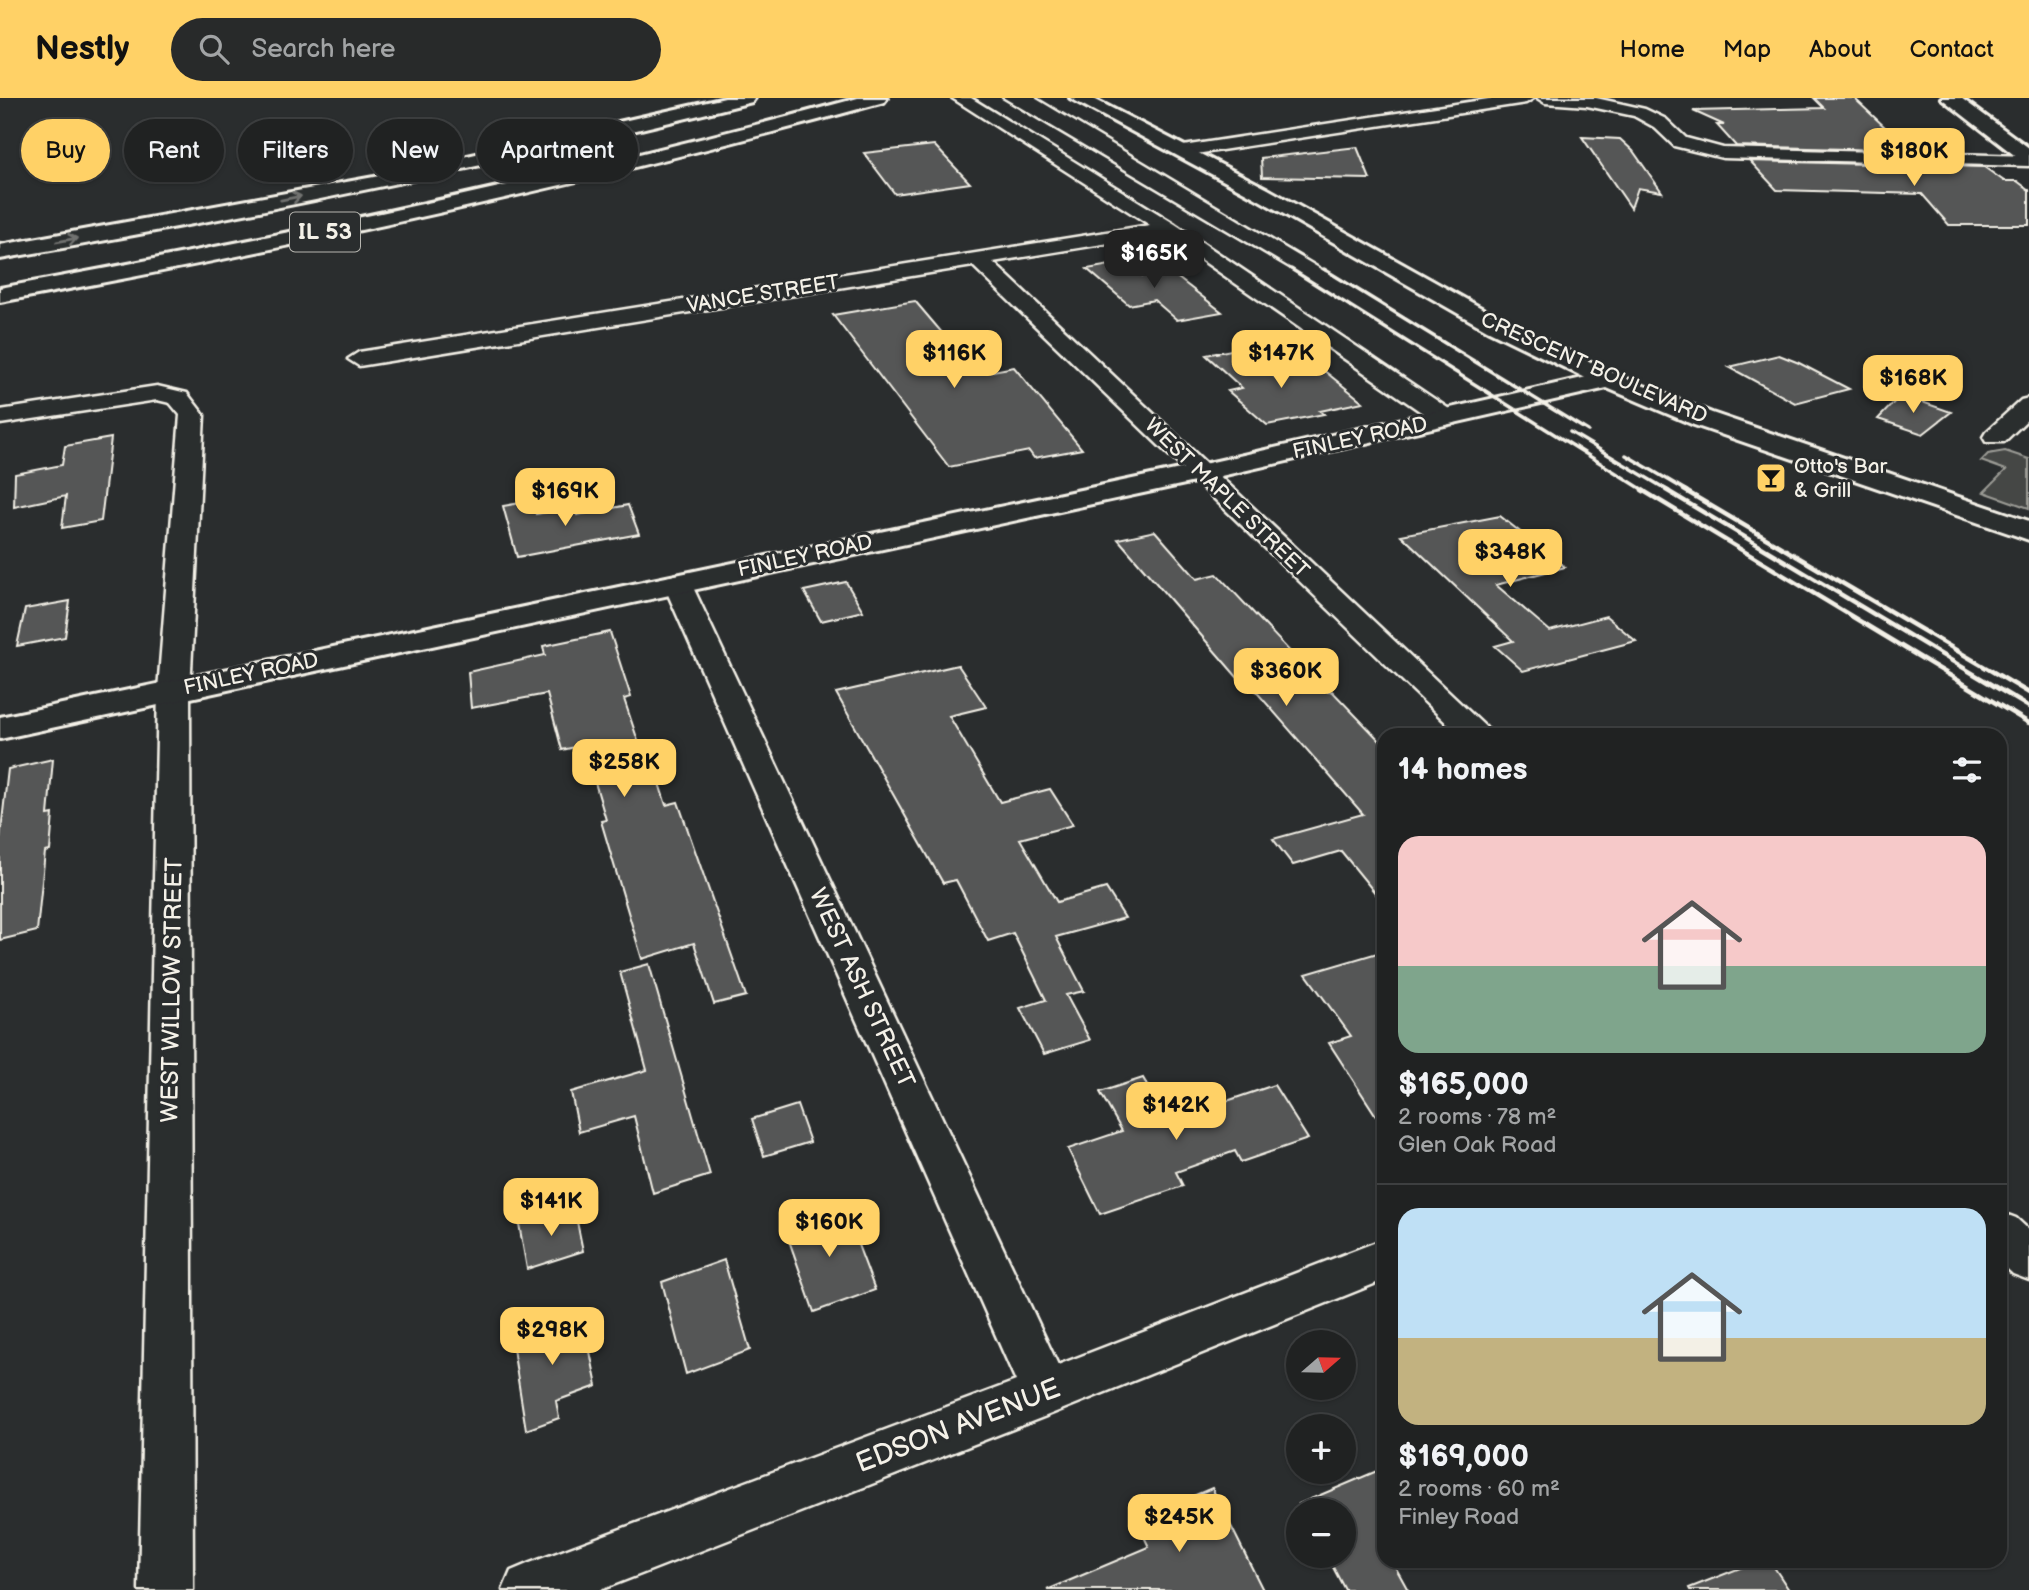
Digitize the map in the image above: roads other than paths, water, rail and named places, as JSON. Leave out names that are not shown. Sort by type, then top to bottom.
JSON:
[{"type":"main road","points":[[353,166],[673,98]]},
{"type":"main road","points":[[0,252],[362,184],[558,143],[746,98]]},
{"type":"main road","name":"IL 53","points":[[0,295],[230,252],[453,205],[661,156],[878,98]]},
{"type":"main road","name":"CRESCENT BOULEVARD","points":[[1079,98],[1183,152],[1495,326],[1609,380],[1714,423],[2029,531]]},
{"type":"main road","points":[[1950,98],[2029,159]]},
{"type":"main road","name":"FINLEY ROAD","points":[[0,728],[1199,473],[1609,380]]},
{"type":"street","points":[[960,98],[1168,228],[1446,418]]},
{"type":"street","points":[[1183,152],[1526,98]]},
{"type":"street","points":[[1545,98],[1587,101],[1639,112],[1660,123],[1680,142],[1723,153],[2029,159]]},
{"type":"street","name":"VANCE STREET","points":[[359,359],[1168,228]]},
{"type":"street","name":"WEST MAPLE STREET","points":[[978,259],[1199,473],[1471,728]]},
{"type":"street","name":"WEST WILLOW STREET","points":[[0,417],[140,394],[178,397],[185,402],[192,415],[174,690],[166,1590]]},
{"type":"street","points":[[1995,437],[2029,405]]},
{"type":"street","name":"WEST ASH STREET","points":[[677,583],[1046,1393]]},
{"type":"street","points":[[2007,1239],[2029,1259]]},
{"type":"street","name":"EDSON AVENUE","points":[[530,1590],[1046,1393],[1377,1262]]},
{"type":"railway","points":[[1002,98],[1294,271]]},
{"type":"railway","points":[[1037,98],[1326,271]]},
{"type":"railway","points":[[1291,269],[1645,491]]},
{"type":"railway","points":[[1324,269],[1588,431]]},
{"type":"railway","points":[[1570,432],[1669,491]]},
{"type":"railway","points":[[1626,455],[1687,491]]},
{"type":"railway","points":[[1642,490],[2029,723]]},
{"type":"railway","points":[[1666,490],[2029,707]]},
{"type":"railway","points":[[1684,490],[2029,693]]},
{"type":"place","name":"Otto's Bar & Grill","points":[[1771,478]]}]
